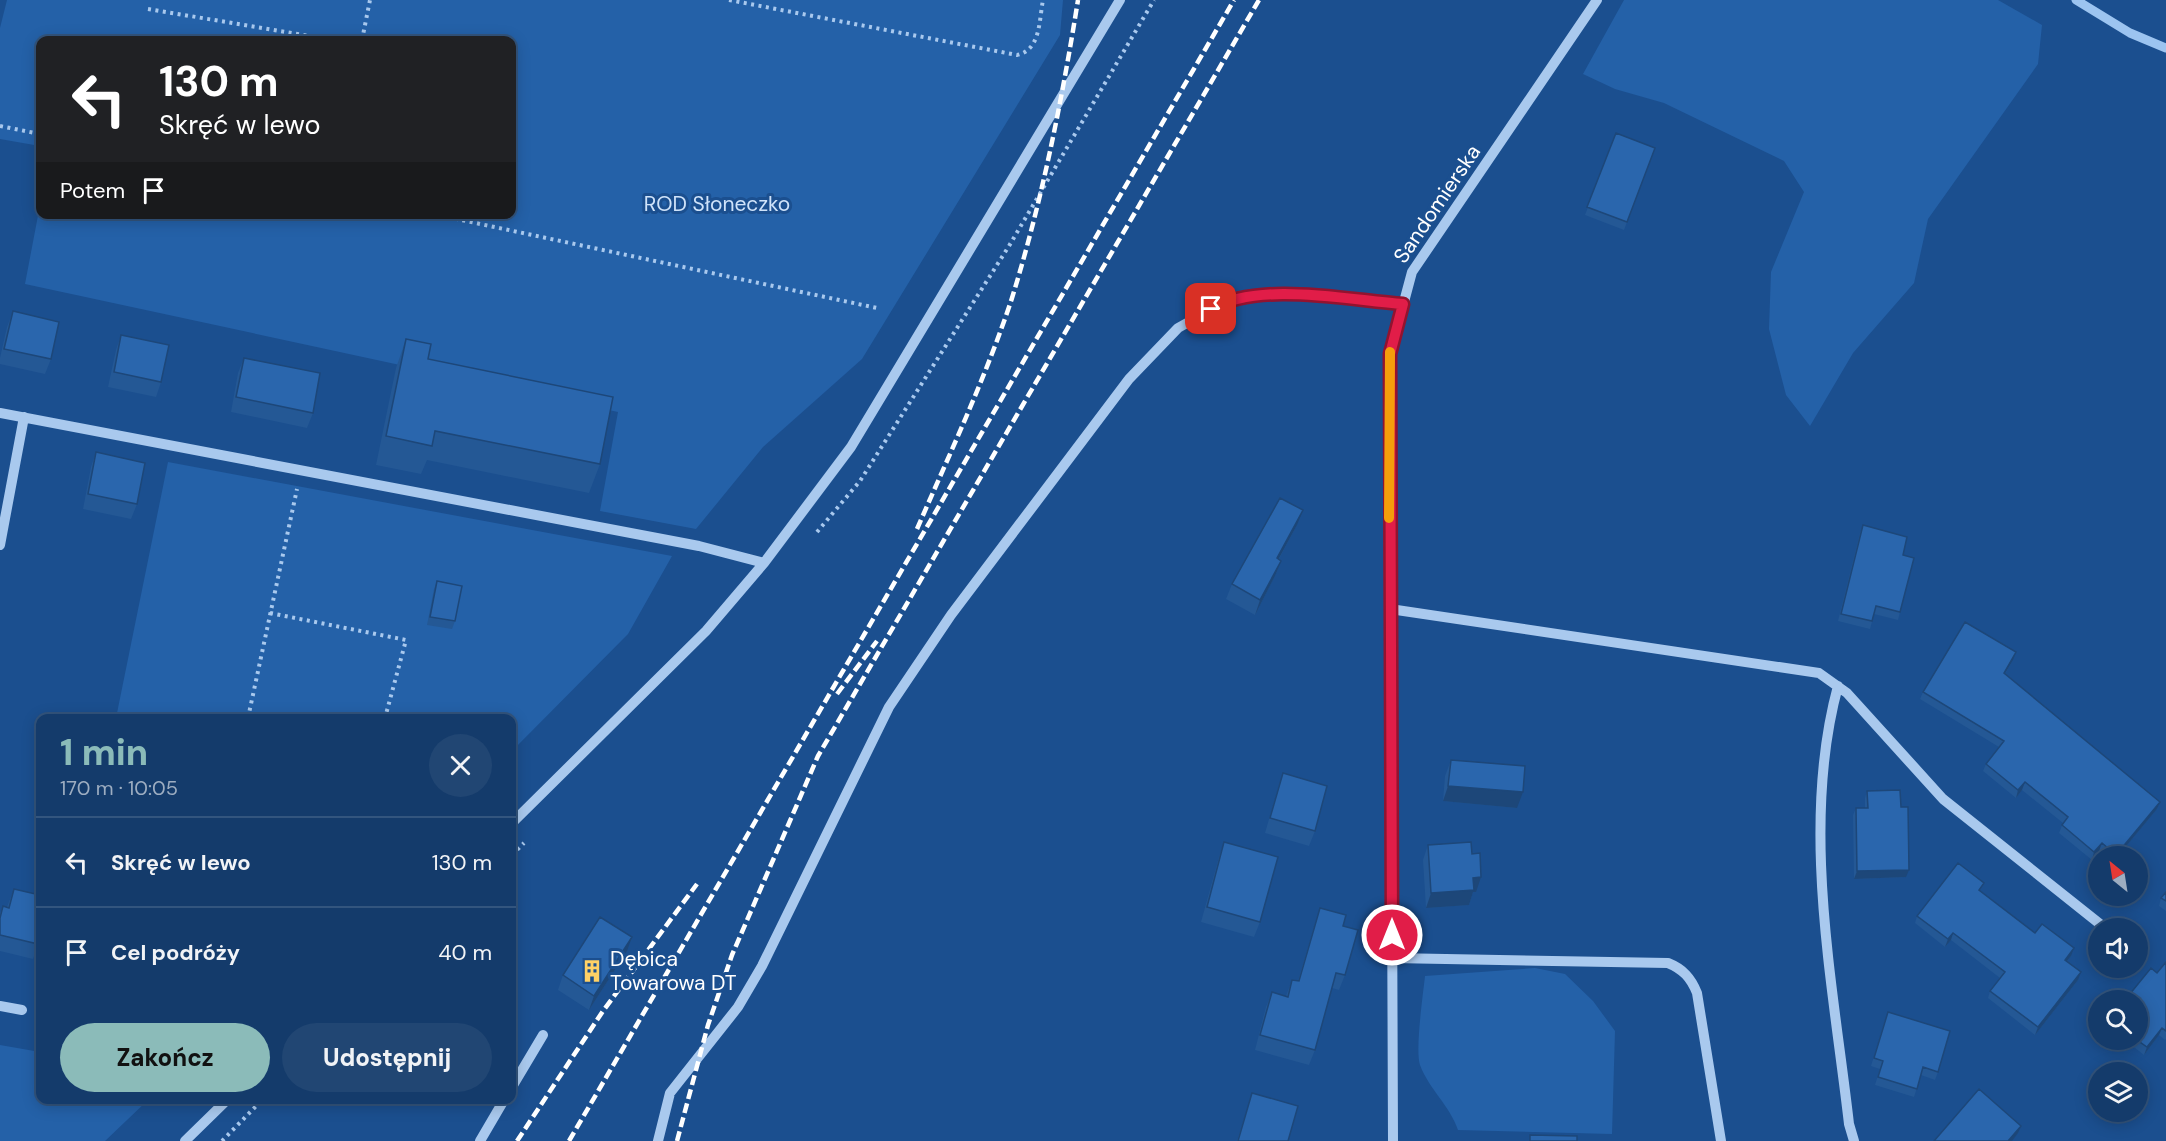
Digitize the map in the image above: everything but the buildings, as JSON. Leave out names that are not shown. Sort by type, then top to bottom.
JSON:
[{"type":"street","points":[[516,819],[706,631],[764,563],[851,447],[1120,0]]},
{"type":"street","name":"Sandomierska","points":[[1394,1141],[1390,354],[1412,272],[1597,0]]},
{"type":"street","points":[[658,1141],[670,1093],[738,1007],[762,966],[889,707],[951,615],[1129,379],[1178,328],[1228,300],[1289,294],[1403,304]]},
{"type":"street","points":[[0,412],[699,546],[764,563]]},
{"type":"street","points":[[0,545],[24,417]]},
{"type":"street","points":[[1390,609],[1819,673],[1838,686],[1943,799],[2092,918]]},
{"type":"street","points":[[1838,686],[1823,768],[1821,848],[1828,949],[1854,1141]]},
{"type":"street","points":[[1392,958],[1668,963],[1678,967],[1693,983],[1697,993],[1721,1141]]},
{"type":"street","points":[[0,1006],[22,1010]]},
{"type":"street","points":[[516,1080],[543,1035]]},
{"type":"street","points":[[184,1141],[223,1104]]},
{"type":"street","points":[[480,1141],[502,1104]]},
{"type":"path","points":[[363,36],[370,0]]},
{"type":"path","points":[[729,0],[1017,55],[1028,53],[1034,46],[1043,0]]},
{"type":"path","points":[[148,9],[310,36]]},
{"type":"path","points":[[0,126],[36,133]]},
{"type":"path","points":[[457,219],[877,308]]},
{"type":"path","points":[[249,714],[300,471]]},
{"type":"path","points":[[270,613],[406,640],[386,714]]},
{"type":"path","points":[[222,1141],[258,1104]]},
{"type":"green space","name":"ROD Słoneczko","points":[[7,0],[1063,0],[1060,35],[862,359],[763,447],[696,529],[600,511],[618,412],[25,284],[37,219],[516,219],[516,36],[36,36],[36,145],[0,139],[0,28]]},
{"type":"green space","points":[[1624,0],[1998,0],[2042,25],[2038,64],[1928,219],[1914,283],[1853,353],[1810,426],[1786,395],[1769,329],[1771,272],[1804,192],[1784,161],[1664,103],[1615,89],[1583,74]]},
{"type":"green space","points":[[168,462],[672,556],[628,634],[516,747],[516,714],[117,714]]},
{"type":"green space","points":[[1535,968],[1565,974],[1593,1001],[1615,1031],[1612,1134],[1458,1130],[1450,1113],[1424,1074],[1420,1065],[1418,1047],[1425,976]]},
{"type":"green space","points":[[0,1045],[36,1051],[36,1104],[144,1104],[105,1141],[0,1141]]},
{"type":"waterway","points":[[2076,0],[2130,33],[2166,48]]},
{"type":"railway","points":[[917,529],[979,386],[1012,298],[1033,225],[1050,150],[1078,0]]},
{"type":"railway","points":[[569,1141],[1234,0]]},
{"type":"railway","points":[[677,1141],[708,1025],[732,955],[818,756],[1259,0]]},
{"type":"railway","points":[[837,694],[877,641]]},
{"type":"railway","points":[[517,1141],[603,1011],[697,884]]},
{"type":"slow traffic","points":[[1389,518],[1390,352]]},
{"type":"place","name":"Dębica Towarowa DT","points":[[592,971]]},
{"type":"route","points":[[1211,309],[1228,300],[1289,294],[1403,304],[1390,354],[1392,935]]}]
